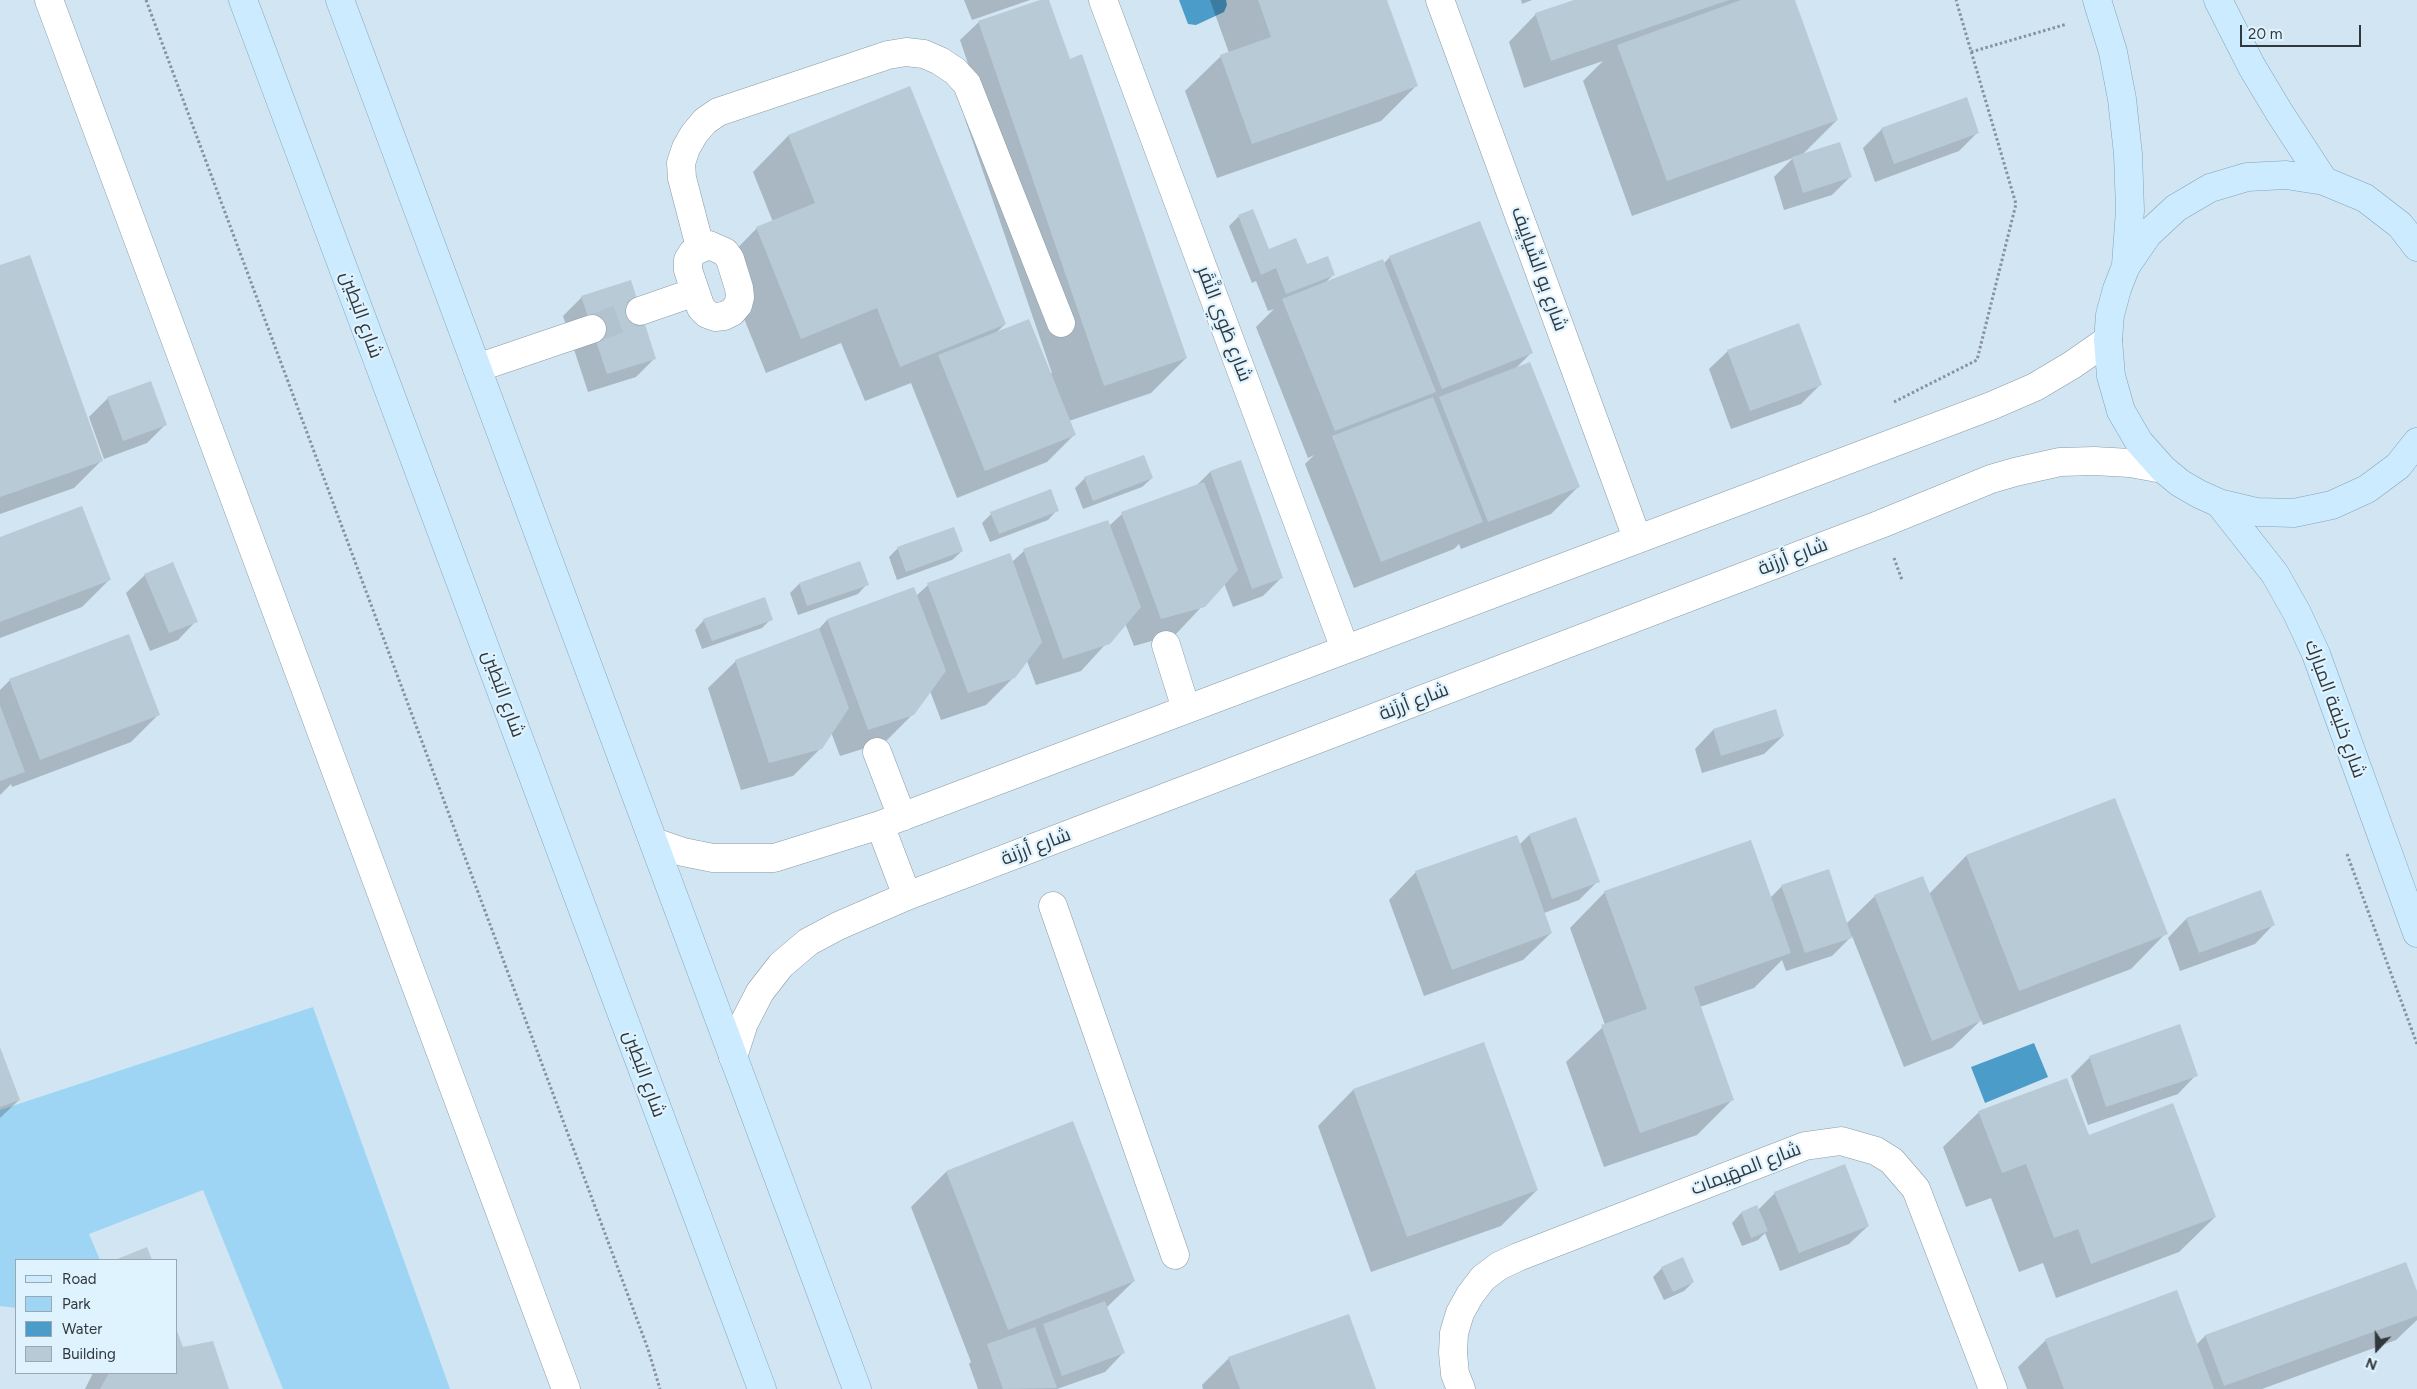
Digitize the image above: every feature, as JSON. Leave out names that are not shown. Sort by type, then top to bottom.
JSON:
[{"type":"main road","name":"شارع البَطِين","points":[[243,0],[762,1389]]},
{"type":"main road","points":[[340,0],[857,1389]]},
{"type":"main road","points":[[2097,0],[2113,52],[2126,136],[2130,210],[2126,266],[2112,306],[2108,340],[2111,376],[2121,411],[2139,442],[2163,469],[2199,494],[2219,503],[2257,512],[2294,513],[2332,505],[2367,489],[2398,466],[2417,442]]},
{"type":"main road","points":[[2218,0],[2278,112],[2324,181]]},
{"type":"main road","points":[[2126,266],[2148,234],[2176,208],[2210,188],[2247,177],[2257,176],[2286,175],[2324,181],[2365,198],[2408,225],[2417,247]]},
{"type":"main road","name":"شارع خليفة المبارك","points":[[2219,503],[2275,574],[2297,613],[2316,654],[2417,933]]},
{"type":"street","points":[[48,0],[566,1389]]},
{"type":"street","name":"شارع طَوِي النَّقَر","points":[[1103,0],[1345,649]]},
{"type":"street","name":"شارع بو السِّيايِيف","points":[[1440,0],[1637,538]]},
{"type":"street","points":[[700,247],[682,178],[681,163],[686,148],[694,134],[705,121],[718,112],[888,55],[906,52],[924,54],[940,60],[955,71],[967,84],[1061,323]]},
{"type":"street","points":[[709,245],[725,252],[730,259],[740,297],[738,305],[732,312],[715,317],[707,314],[701,308],[695,292],[688,270],[688,260],[693,252],[700,247],[709,245]]},
{"type":"street","points":[[640,311],[695,292]]},
{"type":"street","points":[[477,368],[592,329]]},
{"type":"street","points":[[654,842],[683,852],[713,858],[774,858],[891,821],[1991,406],[2035,387],[2072,365],[2108,340]]},
{"type":"street","name":"شارع أرزَنة","points":[[734,1057],[744,1023],[760,992],[782,964],[808,942],[838,926],[907,896],[1881,524],[1992,479],[2060,462],[2130,463],[2163,469]]},
{"type":"street","points":[[1166,645],[1186,709]]},
{"type":"street","points":[[877,752],[907,896]]},
{"type":"street","points":[[1053,906],[1175,1255]]},
{"type":"street","name":"شارع المهَيمات","points":[[1461,1389],[1455,1374],[1453,1353],[1454,1333],[1460,1313],[1470,1295],[1483,1278],[1499,1266],[1518,1256],[1805,1146],[1841,1141],[1876,1151],[1892,1161],[1916,1189],[1994,1389]]},
{"type":"path","points":[[146,0],[637,1321],[660,1389]]},
{"type":"path","points":[[1890,404],[1977,360],[2016,204],[1956,0]]},
{"type":"path","points":[[1971,52],[2076,21]]},
{"type":"path","points":[[1881,524],[1902,580]]},
{"type":"path","points":[[2347,854],[2417,1044]]},
{"type":"green space","points":[[313,1007],[450,1389],[283,1389],[203,1190],[89,1234],[100,1259],[15,1259],[15,1308],[0,1306],[0,1110]]},
{"type":"water","points":[[1179,0],[1226,0],[1227,5],[1224,12],[1196,25],[1188,24]]},
{"type":"water","points":[[2034,1043],[2048,1077],[1985,1103],[1971,1067]]},
{"type":"building","points":[[1040,0],[1049,0],[1070,59],[1082,54],[1187,358],[1104,386],[978,21]]},
{"type":"building","points":[[1258,0],[1387,0],[1418,86],[1252,144],[1220,55],[1271,37]]},
{"type":"building","points":[[1574,0],[1729,0],[1551,61],[1535,13]]},
{"type":"building","points":[[1741,0],[1795,0],[1838,120],[1667,181],[1617,45]]},
{"type":"building","points":[[910,86],[1006,324],[900,367],[877,308],[801,339],[756,227],[815,203],[788,135]]},
{"type":"building","points":[[1967,97],[1979,133],[1894,164],[1881,128]]},
{"type":"building","points":[[1840,142],[1852,177],[1803,193],[1792,157]]},
{"type":"building","points":[[1253,209],[1269,249],[1296,238],[1307,264],[1328,256],[1335,275],[1286,294],[1276,268],[1261,275],[1238,215]]},
{"type":"building","points":[[1480,221],[1533,353],[1442,389],[1389,256]]},
{"type":"building","points":[[30,255],[103,461],[0,497],[0,265]]},
{"type":"building","points":[[1383,259],[1436,392],[1335,431],[1282,299]]},
{"type":"building","points":[[631,280],[656,359],[607,374],[581,296]]},
{"type":"building","points":[[1029,319],[1076,435],[985,471],[938,355]]},
{"type":"building","points":[[1799,323],[1822,385],[1750,411],[1727,350]]},
{"type":"building","points":[[1530,362],[1580,487],[1488,522],[1439,397]]},
{"type":"building","points":[[151,381],[167,425],[123,441],[107,397]]},
{"type":"building","points":[[1433,397],[1483,522],[1381,562],[1332,436]]},
{"type":"building","points":[[1144,455],[1153,478],[1093,501],[1084,477]]},
{"type":"building","points":[[1241,460],[1283,578],[1252,589],[1210,471]]},
{"type":"building","points":[[1204,482],[1238,570],[1205,607],[1161,619],[1121,512]]},
{"type":"building","points":[[1051,489],[1059,511],[999,534],[990,512]]},
{"type":"building","points":[[82,506],[111,580],[0,622],[0,537]]},
{"type":"building","points":[[1108,520],[1141,607],[1110,644],[1063,659],[1023,549]]},
{"type":"building","points":[[954,527],[963,551],[906,572],[897,547]]},
{"type":"building","points":[[1010,553],[1042,642],[1015,678],[968,693],[927,583]]},
{"type":"building","points":[[860,561],[869,585],[807,606],[799,583]]},
{"type":"building","points":[[173,562],[198,622],[169,633],[144,574]]},
{"type":"building","points":[[914,587],[946,671],[914,715],[868,730],[827,619]]},
{"type":"building","points":[[765,597],[773,620],[712,641],[703,619]]},
{"type":"building","points":[[819,628],[849,708],[822,749],[769,763],[735,660]]},
{"type":"building","points":[[129,634],[160,715],[40,760],[9,679]]},
{"type":"building","points":[[0,705],[25,772],[0,781]]},
{"type":"building","points":[[1776,709],[1784,736],[1721,756],[1713,729]]},
{"type":"building","points":[[2115,798],[2168,934],[2019,991],[1966,855]]},
{"type":"building","points":[[1576,817],[1600,882],[1552,899],[1529,834]]},
{"type":"building","points":[[1517,835],[1552,933],[1452,970],[1415,871]]},
{"type":"building","points":[[1751,840],[1791,953],[1694,987],[1734,1100],[1640,1133],[1601,1025],[1647,1009],[1604,891]]},
{"type":"building","points":[[1829,869],[1852,938],[1805,953],[1781,885]]},
{"type":"building","points":[[1923,876],[1981,1021],[1932,1041],[1874,895]]},
{"type":"building","points":[[2261,890],[2275,925],[2199,953],[2186,918]]},
{"type":"building","points":[[2180,1024],[2198,1076],[2106,1107],[2089,1056]]},
{"type":"building","points":[[1484,1042],[1538,1190],[1407,1237],[1353,1089]]},
{"type":"building","points":[[0,1047],[20,1100],[0,1107]]},
{"type":"building","points":[[2067,1078],[2089,1135],[2173,1103],[2216,1217],[2091,1264],[2078,1229],[2054,1238],[2026,1164],[2002,1173],[1978,1111]]},
{"type":"building","points":[[1073,1121],[1135,1281],[1008,1330],[946,1171]]},
{"type":"building","points":[[1845,1164],[1869,1226],[1799,1253],[1774,1192]]},
{"type":"building","points":[[1757,1205],[1768,1231],[1751,1238],[1741,1212]]},
{"type":"building","points":[[147,1247],[152,1259],[117,1259]]},
{"type":"building","points":[[1683,1257],[1694,1282],[1673,1292],[1661,1267]]},
{"type":"building","points":[[2406,1262],[2417,1291],[2417,1316],[2224,1386],[2205,1335]]},
{"type":"building","points":[[2177,1290],[2214,1389],[2064,1389],[2045,1339]]},
{"type":"building","points":[[1105,1301],[1125,1353],[1062,1376],[1043,1324]]},
{"type":"building","points":[[1349,1314],[1376,1389],[1240,1389],[1228,1357]]},
{"type":"building","points":[[1035,1327],[1057,1388],[1003,1389],[987,1344]]},
{"type":"building","points":[[178,1333],[183,1347],[213,1341],[229,1389],[100,1389],[108,1374],[178,1374]]},
{"type":"tunnel","points":[[592,329],[640,311]]}]
